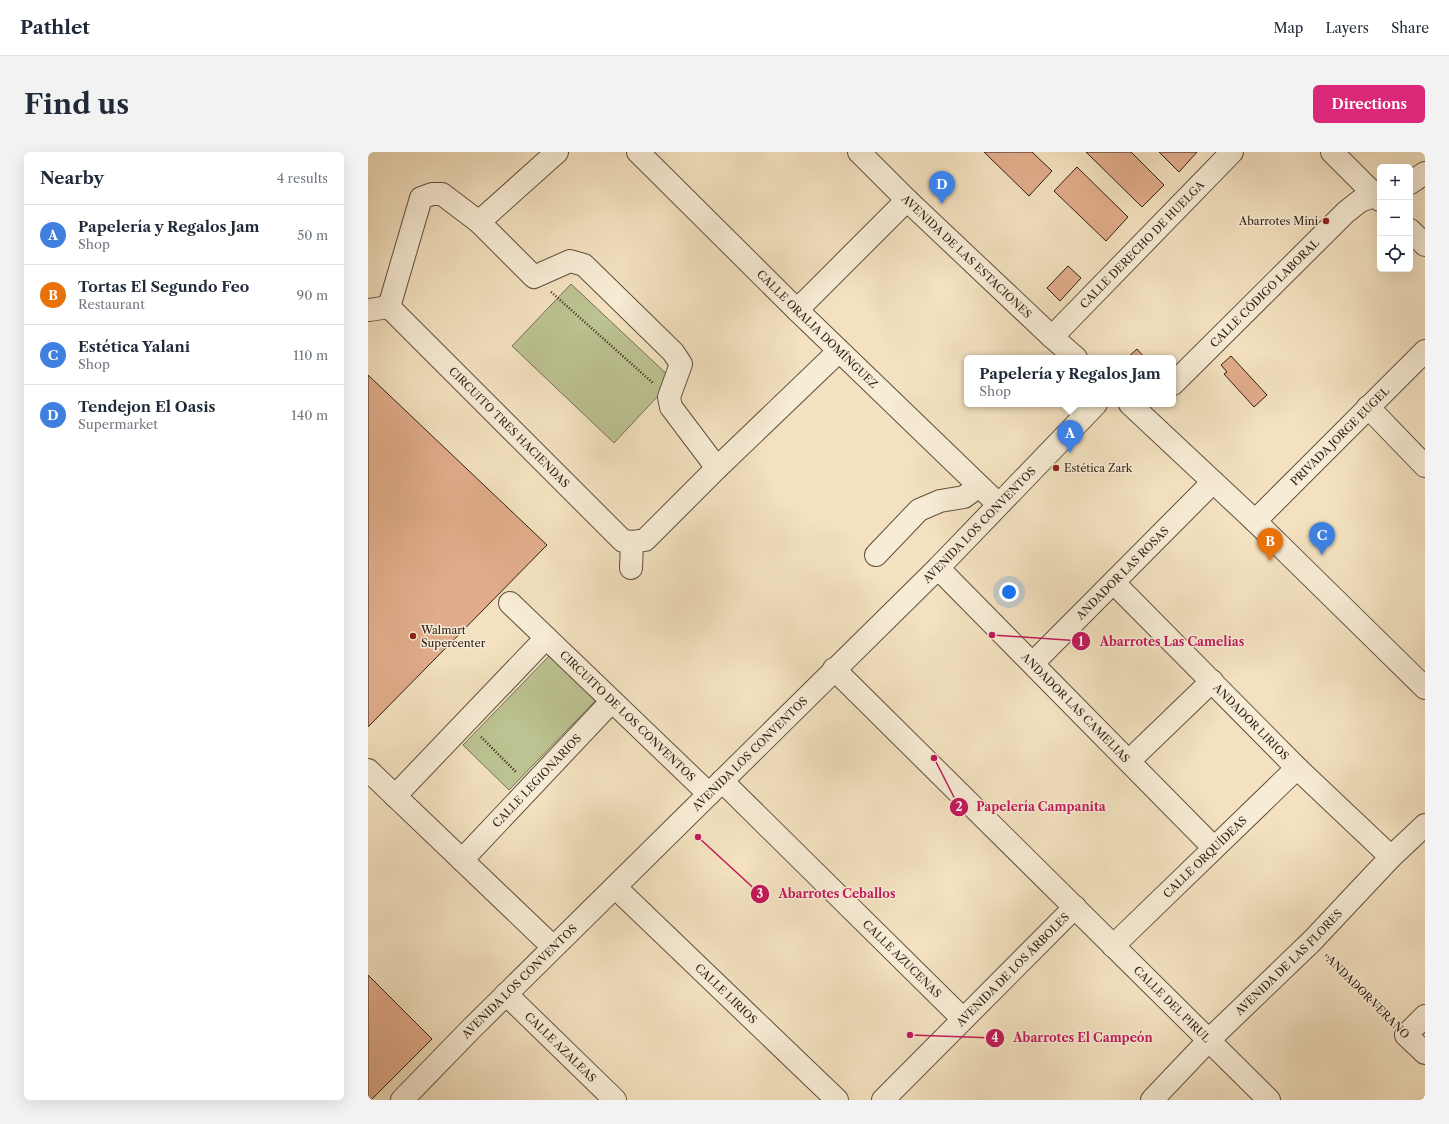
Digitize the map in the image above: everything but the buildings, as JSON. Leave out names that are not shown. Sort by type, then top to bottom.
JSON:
[{"type":"street","points":[[557,152],[479,222],[534,277],[570,261],[584,265],[674,352],[681,364],[669,397],[671,407],[717,468]]},
{"type":"street","name":"CALLE ORALIA DOMÍNGUEZ","points":[[638,152],[797,310],[998,504]]},
{"type":"street","name":"AVENIDA DE LAS ESTACIONES","points":[[860,152],[907,200],[1073,355]]},
{"type":"street","name":"CALLE DERECHO DE HUELGA","points":[[1052,337],[1232,152]]},
{"type":"street","points":[[1332,152],[1377,195]]},
{"type":"street","points":[[1413,181],[1425,173]]},
{"type":"street","name":"CIRCUITO TRES HACIENDAS","points":[[479,222],[442,194],[432,194],[421,198],[379,309],[623,541],[632,542]]},
{"type":"street","name":"CALLE CÓDIGO LABORAL","points":[[1176,381],[1346,212],[1360,201],[1377,196]]},
{"type":"street","points":[[797,310],[907,200]]},
{"type":"street","points":[[1413,233],[1425,245]]},
{"type":"street","points":[[631,568],[632,542],[645,540],[717,468],[839,351]]},
{"type":"street","name":"PRIVADA JORGE EUGEL","points":[[1255,521],[1425,351]]},
{"type":"street","name":"AVENIDA LOS CONVENTOS","points":[[402,1100],[553,947],[938,568],[1093,407]]},
{"type":"street","points":[[1368,407],[1425,466]]},
{"type":"street","points":[[1142,408],[1213,482],[1255,521],[1425,688]]},
{"type":"street","name":"ANDADOR LAS ROSAS","points":[[1033,663],[1213,482]]},
{"type":"street","points":[[876,554],[919,510],[940,502],[964,497],[979,486]]},
{"type":"street","name":"ANDADOR LAS CAMELIAS","points":[[938,568],[1214,848]]},
{"type":"street","name":"ANDADOR LIRIOS","points":[[1114,583],[1297,768],[1392,857]]},
{"type":"street","name":"CIRCUITO DE LOS CONVENTOS","points":[[510,604],[612,702],[716,787]]},
{"type":"street","points":[[395,796],[546,638]]},
{"type":"street","name":"CALLE DEL PIRUL","points":[[834,669],[1269,1100]]},
{"type":"street","points":[[1129,761],[1212,681]]},
{"type":"street","name":"CALLE LEGIONARIOS","points":[[462,860],[612,702]]},
{"type":"street","name":"CALLE ORQUÍDEAS","points":[[1113,946],[1297,768]]},
{"type":"street","points":[[368,770],[553,947]]},
{"type":"street","name":"CALLE AZUCENAS","points":[[716,787],[963,1020]]},
{"type":"street","name":"AVENIDA DE LAS FLORES","points":[[1152,1100],[1209,1040],[1312,941],[1392,857],[1425,825]]},
{"type":"street","name":"CALLE LIRIOS","points":[[615,887],[837,1100]]},
{"type":"street","name":"AVENIDA DE LOS ÁRBOLES","points":[[883,1100],[1075,907]]},
{"type":"street","name":"CALLE AZALEAS","points":[[506,994],[608,1098]]},
{"type":"street","points":[[1406,1035],[1425,1016]]},
{"type":"street","name":"ANDADOR VERANO","points":[[1406,1035],[1425,1053]]},
{"type":"path","points":[[534,277],[669,397]]},
{"type":"path","points":[[466,722],[531,788]]},
{"type":"path","name":"ANDADOR VERANO","points":[[1312,941],[1406,1035]]},
{"type":"green space","points":[[571,284],[673,380],[614,443],[512,346]]},
{"type":"green space","points":[[552,653],[598,698],[509,790],[463,745]]},
{"type":"place","name":"Tendejon El Oasis","points":[[942,204]]},
{"type":"place","name":"Abarrotes Mini","points":[[1326,221]]},
{"type":"place","name":"Papelería y Regalos Jam","points":[[1070,453]]},
{"type":"place","name":"Estética Zark","points":[[1056,468]]},
{"type":"place","name":"Estética Yalani","points":[[1322,555]]},
{"type":"place","name":"Tortas El Segundo Feo","points":[[1270,561]]},
{"type":"place","name":"Abarrotes Las Camelias","points":[[992,635]]},
{"type":"place","name":"Walmart Supercenter","points":[[413,636]]},
{"type":"place","name":"Papelería Campanita","points":[[934,758]]},
{"type":"place","name":"Abarrotes Ceballos","points":[[698,837]]},
{"type":"place","name":"Abarrotes El Campeón","points":[[910,1035]]}]
